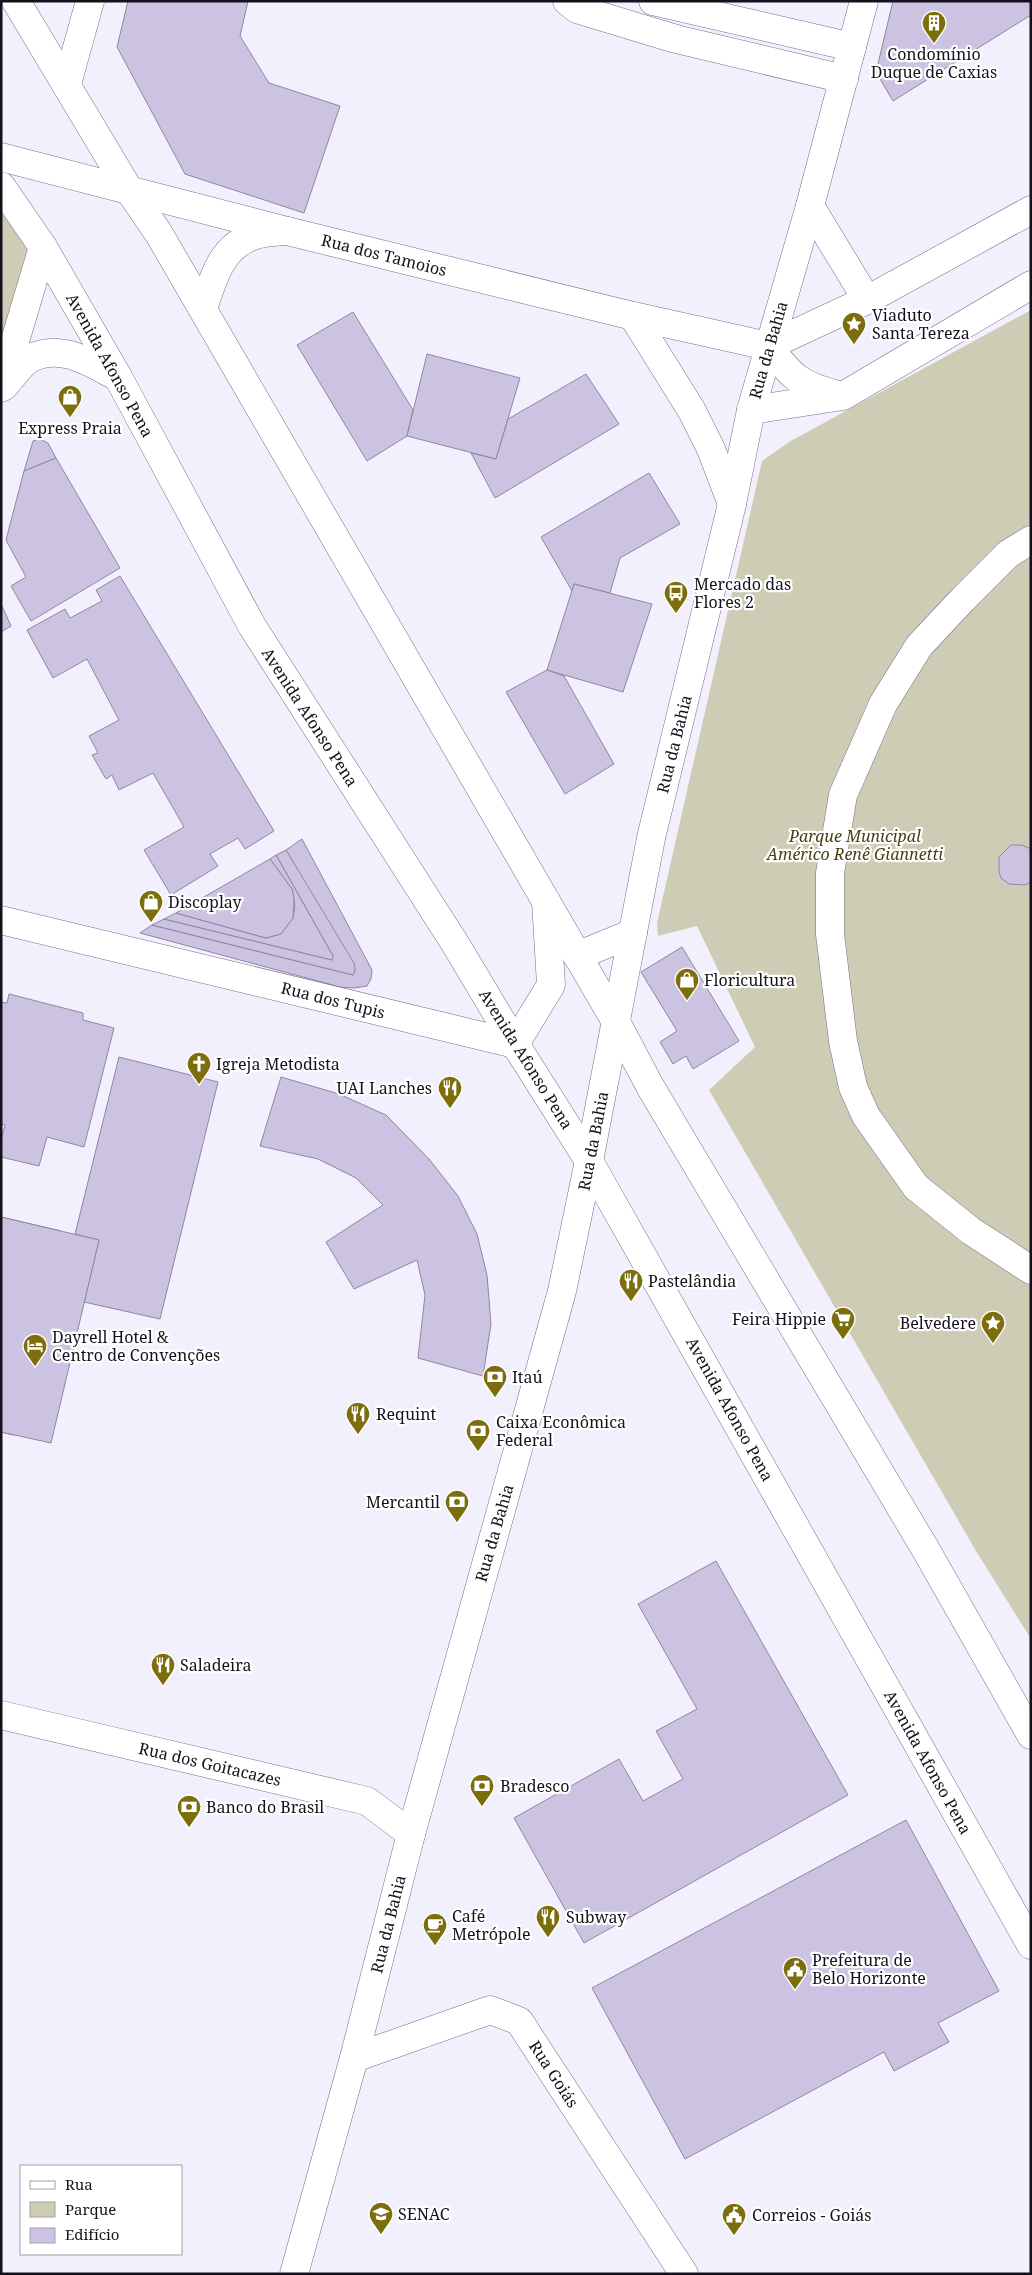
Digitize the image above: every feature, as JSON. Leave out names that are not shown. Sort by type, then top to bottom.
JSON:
[{"type":"street","points":[[16,1],[203,309],[616,1022],[651,1088],[926,1550],[1031,1736]]},
{"type":"street","points":[[68,84],[90,1]]},
{"type":"street","points":[[566,1],[577,9],[667,36],[844,79]]},
{"type":"street","points":[[653,1],[852,47]]},
{"type":"street","name":"Rua da Bahia","points":[[294,2274],[354,2058],[410,1834],[562,1291],[651,838],[732,504],[751,410],[810,206],[864,1]]},
{"type":"street","name":"Rua dos Tamoios","points":[[1,157],[287,231],[633,316],[768,346]]},
{"type":"street","name":"Avenida Afonso Pena","points":[[1,186],[43,247],[118,377],[252,626],[456,945],[515,1044],[589,1161],[1031,1945]]},
{"type":"street","points":[[810,206],[867,300]]},
{"type":"street","points":[[843,396],[813,388],[790,374],[768,346],[867,300],[1027,212]]},
{"type":"street","points":[[203,309],[216,270],[229,251],[240,242],[256,235],[287,231]]},
{"type":"street","points":[[1,389],[43,247]]},
{"type":"street","points":[[751,410],[843,396],[1031,285]]},
{"type":"street","points":[[633,316],[692,411],[711,449],[732,504]]},
{"type":"street","points":[[1,389],[30,359],[54,352],[73,355],[118,377]]},
{"type":"street","points":[[1031,540],[1008,554],[919,646],[883,704],[843,795],[830,873],[830,934],[843,1041],[853,1087],[866,1116],[916,1187],[971,1231],[1031,1270]]},
{"type":"street","points":[[515,1044],[551,985],[546,901]]},
{"type":"street","name":"Rua dos Tupis","points":[[1,920],[515,1044]]},
{"type":"street","points":[[577,956],[633,933]]},
{"type":"street","name":"Rua dos Goitacazes","points":[[1,1715],[367,1802],[410,1834]]},
{"type":"street","name":"Rua Goiás","points":[[354,2058],[490,2010],[519,2021],[684,2274]]},
{"type":"green space","points":[[1,186],[33,230],[1,348]]},
{"type":"green space","name":"Parque Municipal Américo Renê Giannetti","points":[[1031,310],[1031,1639],[976,1551],[709,1090],[755,1047],[697,926],[658,936],[657,923],[762,461],[789,442]]},
{"type":"building","points":[[128,1],[248,1],[240,36],[269,83],[340,106],[304,213],[185,174],[117,47]]},
{"type":"building","name":"Condomínio Duque de Caxias","points":[[893,1],[1031,1],[1031,15],[893,101],[876,72]]},
{"type":"building","points":[[353,312],[413,410],[407,436],[367,461],[297,345]]},
{"type":"building","points":[[427,354],[520,378],[496,459],[407,436]]},
{"type":"building","points":[[586,374],[619,424],[495,498],[471,453],[496,459],[508,419]]},
{"type":"building","points":[[39,439],[48,443],[56,458],[24,471],[33,441]]},
{"type":"building","points":[[56,458],[120,568],[31,621],[11,586],[26,577],[6,540],[24,471]]},
{"type":"building","points":[[649,473],[680,524],[620,558],[610,593],[574,584],[572,591],[541,537]]},
{"type":"building","points":[[120,576],[274,831],[245,849],[238,838],[210,854],[218,866],[171,895],[144,850],[184,827],[153,773],[119,790],[112,775],[106,779],[92,755],[98,753],[89,736],[119,720],[87,659],[53,678],[27,630],[65,609],[70,618],[102,601],[96,590]]},
{"type":"building","points":[[574,584],[652,604],[623,692],[547,670]]},
{"type":"building","points":[[1,604],[11,626],[1,632]]},
{"type":"building","points":[[547,670],[564,676],[614,764],[565,794],[506,692]]},
{"type":"building","points":[[302,839],[372,970],[371,979],[367,986],[354,988],[340,987],[140,933],[152,925],[353,975],[355,970],[286,850]]},
{"type":"building","points":[[1011,845],[1022,845],[1031,849],[1031,882],[1025,885],[1009,884],[1001,878],[999,857]]},
{"type":"building","points":[[286,850],[354,963],[355,970],[353,975],[152,925],[164,919],[332,960],[333,956],[276,855]]},
{"type":"building","points":[[276,855],[333,956],[332,960],[164,919],[176,913],[266,938],[281,934],[293,918],[295,907],[292,889],[270,859]]},
{"type":"building","points":[[270,859],[292,889],[294,899],[293,918],[281,934],[266,938],[176,913]]},
{"type":"building","name":"Floricultura","points":[[682,947],[739,1041],[693,1069],[686,1056],[673,1064],[660,1042],[677,1031],[641,972]]},
{"type":"building","points":[[9,994],[83,1013],[83,1020],[114,1028],[84,1147],[47,1137],[39,1166],[1,1157],[1,1140],[5,1125],[1,1124],[1,1002],[7,1003]]},
{"type":"building","points":[[119,1057],[218,1082],[160,1319],[84,1302],[99,1240],[75,1234]]},
{"type":"building","points":[[281,1077],[339,1094],[386,1115],[429,1159],[458,1196],[477,1234],[487,1275],[491,1324],[483,1376],[418,1358],[425,1295],[417,1260],[354,1289],[326,1242],[383,1205],[356,1178],[318,1159],[260,1146]]},
{"type":"building","points":[[1,1217],[61,1231],[13,1435],[1,1432]]},
{"type":"building","name":"Dayrell Hotel & Centro de Convenções","points":[[1,1217],[99,1240],[51,1443],[1,1432]]},
{"type":"building","points":[[716,1561],[848,1795],[584,1943],[514,1818],[619,1759],[643,1801],[683,1779],[656,1731],[697,1709],[638,1604]]},
{"type":"building","points":[[906,1820],[999,1991],[938,2023],[949,2042],[894,2071],[884,2052],[685,2159],[592,1988]]},
{"type":"place","name":"Condomínio Duque de Caxias","points":[[934,44]]},
{"type":"place","name":"Viaduto Santa Tereza","points":[[854,345]]},
{"type":"place","name":"Express Praia","points":[[70,418]]},
{"type":"place","name":"Mercado das Flores 2","points":[[676,614]]},
{"type":"place","name":"Discoplay","points":[[151,923]]},
{"type":"place","name":"Floricultura","points":[[687,1001]]},
{"type":"place","name":"Igreja Metodista","points":[[199,1085]]},
{"type":"place","name":"UAI Lanches","points":[[450,1109]]},
{"type":"place","name":"Pastelândia","points":[[631,1302]]},
{"type":"place","name":"Feira Hippie","points":[[843,1340]]},
{"type":"place","name":"Belvedere","points":[[993,1344]]},
{"type":"place","name":"Dayrell Hotel & Centro de Convenções","points":[[35,1367]]},
{"type":"place","name":"Itaú","points":[[495,1398]]},
{"type":"place","name":"Requint","points":[[358,1435]]},
{"type":"place","name":"Caixa Econômica Federal","points":[[478,1452]]},
{"type":"place","name":"Mercantil","points":[[457,1523]]},
{"type":"place","name":"Saladeira","points":[[163,1686]]},
{"type":"place","name":"Bradesco","points":[[482,1807]]},
{"type":"place","name":"Banco do Brasil","points":[[189,1828]]},
{"type":"place","name":"Subway","points":[[548,1938]]},
{"type":"place","name":"Café Metrópole","points":[[435,1946]]},
{"type":"place","name":"Prefeitura de Belo Horizonte","points":[[795,1990]]},
{"type":"place","name":"SENAC","points":[[381,2235]]},
{"type":"place","name":"Correios - Goiás","points":[[734,2236]]}]
